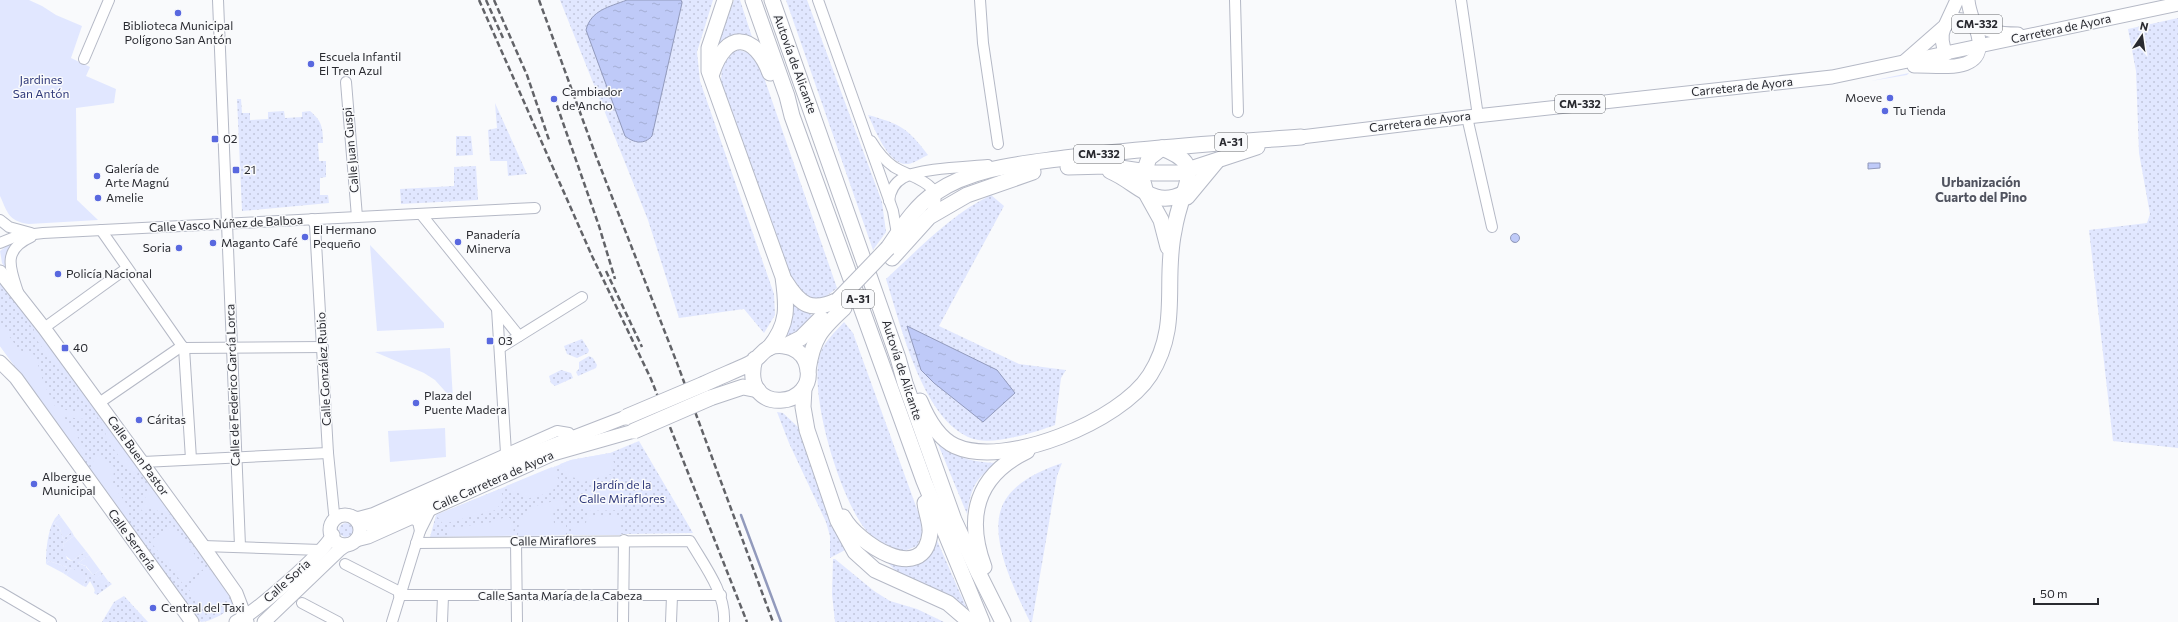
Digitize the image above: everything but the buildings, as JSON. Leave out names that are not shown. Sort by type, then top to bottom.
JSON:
[{"type":"highway","points":[[626,417],[748,364],[769,348],[786,317],[786,300],[782,277],[711,76],[709,48],[725,0]]},
{"type":"highway","name":"Autovía de Alicante","points":[[753,0],[787,96],[792,116],[924,481],[982,622]]},
{"type":"highway","name":"Autovía de Alicante","points":[[772,0],[954,520],[978,574],[1003,622]]},
{"type":"highway","points":[[711,76],[717,57],[727,46],[735,42],[752,45],[759,51],[767,64],[780,99],[792,116]]},
{"type":"highway","name":"A-31","points":[[1162,148],[1301,137]]},
{"type":"highway","name":"A-31","points":[[1143,172],[1166,174],[1190,171],[1254,147],[1301,137]]},
{"type":"highway","points":[[992,599],[975,530],[976,507],[980,496],[990,480],[1009,461],[1051,439],[1103,417],[1125,401],[1149,376],[1160,354],[1168,330],[1170,315],[1173,236],[1184,193],[1189,181],[1190,171],[1182,158],[1162,148],[1149,158],[1143,172],[1143,185],[1161,220],[1171,260]]},
{"type":"highway","name":"CM-332","points":[[934,194],[968,176],[1036,162],[1162,148]]},
{"type":"highway","points":[[1180,208],[1196,184],[1219,159]]},
{"type":"highway","points":[[890,253],[929,217],[967,195],[1020,175],[1051,168],[1094,166],[1143,172]]},
{"type":"highway","points":[[1094,166],[1121,175],[1154,198],[1167,199],[1184,193]]},
{"type":"highway","name":"A-31","points":[[769,348],[785,346],[793,343],[809,332],[841,304],[890,253],[898,234],[907,221],[934,194]]},
{"type":"highway","points":[[782,277],[793,294],[802,303],[813,307],[841,304]]},
{"type":"highway","points":[[841,304],[820,331],[814,343],[804,388],[803,407],[807,430],[845,537],[854,552],[875,570],[948,603],[970,622]]},
{"type":"highway","points":[[785,346],[795,350],[804,358],[808,370]]},
{"type":"highway","points":[[898,358],[911,379],[928,417],[943,437],[953,445],[966,450],[992,453],[1051,439]]},
{"type":"highway","points":[[755,359],[753,376],[758,390],[764,397],[776,401],[796,413],[807,430]]},
{"type":"highway","points":[[634,431],[710,398],[743,387],[758,390]]},
{"type":"highway","points":[[776,401],[793,398],[804,388]]},
{"type":"highway","points":[[832,497],[844,520],[864,541],[893,557],[903,559],[913,558],[926,546],[930,533],[925,505],[924,481]]},
{"type":"main road","name":"CM-332","points":[[1946,54],[1942,36],[1944,26],[1958,0]]},
{"type":"main road","name":"CM-332","points":[[1881,68],[1962,66],[1974,59],[1980,46],[1968,0]]},
{"type":"main road","name":"Carretera de Ayora","points":[[1301,137],[1472,116],[1830,77],[1881,68],[2178,4]]},
{"type":"main road","name":"CM-332","points":[[1901,63],[1928,42],[1944,26],[1955,20],[1973,22],[1998,32],[2040,34]]},
{"type":"main road","name":"Calle Buen Pastor","points":[[0,272],[44,328],[66,351],[99,403],[236,593],[243,620]]},
{"type":"main road","name":"Calle Serrería","points":[[0,362],[16,378],[192,622]]},
{"type":"main road","name":"Calle Carretera de Ayora","points":[[354,519],[369,524],[377,521],[572,437],[626,417]]},
{"type":"main road","name":"Calle Carretera de Ayora","points":[[351,543],[368,537],[553,454],[634,431]]},
{"type":"main road","points":[[345,514],[354,519],[360,529],[351,543],[338,543],[332,535],[332,525],[336,518],[345,514]]},
{"type":"main road","name":"Calle Soria","points":[[243,620],[320,550],[332,535]]},
{"type":"main road","name":"Calle Soria","points":[[264,622],[339,550],[351,543]]},
{"type":"street","points":[[84,59],[109,0]]},
{"type":"street","name":"Calle de Federico García Lorca","points":[[218,0],[240,546]]},
{"type":"street","points":[[818,0],[865,131],[888,201],[893,211],[898,234]]},
{"type":"street","points":[[980,0],[983,43],[998,144]]},
{"type":"street","points":[[1235,0],[1238,112]]},
{"type":"street","points":[[1461,0],[1472,116],[1492,227]]},
{"type":"street","name":"Calle Juan Guspi","points":[[346,82],[357,217]]},
{"type":"street","points":[[865,131],[886,160],[898,169],[912,174],[927,183],[934,194],[934,206],[929,217],[917,222],[907,221],[900,218],[893,211]]},
{"type":"street","points":[[888,201],[890,194],[897,183],[912,174],[978,166],[1036,162]]},
{"type":"street","name":"Calle Vasco Núñez de Balboa","points":[[0,243],[17,236],[37,234],[535,208]]},
{"type":"street","points":[[421,214],[519,336]]},
{"type":"street","name":"Calle González Rubio","points":[[312,219],[315,225],[328,453],[334,513],[336,518]]},
{"type":"street","points":[[0,220],[9,227],[37,234]]},
{"type":"street","points":[[101,230],[183,347],[191,459]]},
{"type":"street","name":"Calle Vasco Núñez de Balboa","points":[[11,258],[15,247],[22,241],[37,234]]},
{"type":"street","name":"Calle Buen Pastor","points":[[11,258],[10,268],[19,296]]},
{"type":"street","points":[[44,328],[127,268]]},
{"type":"street","points":[[500,348],[582,297]]},
{"type":"street","points":[[497,309],[506,453]]},
{"type":"street","points":[[99,403],[183,347],[323,347]]},
{"type":"street","name":"Calle Carretera de Ayora","points":[[354,519],[373,513],[557,431],[569,433],[572,437]]},
{"type":"street","points":[[143,462],[328,453]]},
{"type":"street","points":[[392,622],[420,531],[432,507]]},
{"type":"street","points":[[410,517],[418,522],[420,531]]},
{"type":"street","points":[[623,622],[624,540]]},
{"type":"street","name":"Calle Miraflores","points":[[416,543],[624,540],[690,541],[721,596]]},
{"type":"street","points":[[516,542],[517,622]]},
{"type":"street","points":[[203,546],[240,546],[320,550]]},
{"type":"street","points":[[345,564],[400,594]]},
{"type":"street","points":[[0,592],[51,622]]},
{"type":"street","name":"Calle Santa María de la Cabeza","points":[[400,594],[516,597],[721,596]]},
{"type":"street","points":[[442,622],[443,596]]},
{"type":"street","points":[[670,622],[672,596]]},
{"type":"street","points":[[721,596],[725,612],[724,622]]},
{"type":"street","points":[[302,603],[338,622]]},
{"type":"green space","name":"Jardines San Antón","points":[[0,0],[29,0],[56,15],[82,26],[71,58],[90,67],[86,76],[116,89],[114,103],[76,108],[77,200],[98,220],[29,224],[22,223],[10,215],[0,196]]},
{"type":"green space","points":[[560,0],[713,0],[697,52],[700,81],[774,294],[775,315],[764,333],[744,309],[679,318],[648,220]]},
{"type":"green space","points":[[734,0],[740,0],[753,40],[736,38],[728,39],[724,41],[716,50]]},
{"type":"green space","points":[[786,0],[807,0],[882,202],[886,232],[873,250]]},
{"type":"green space","points":[[2178,18],[2178,448],[2113,441],[2089,230],[2147,223],[2150,214],[2139,153],[2136,71],[2128,29]]},
{"type":"green space","points":[[739,50],[752,54],[760,66],[837,288],[819,299],[805,295],[793,286],[721,82],[722,64],[728,54]]},
{"type":"green space","points":[[1909,73],[1907,75],[1871,81]]},
{"type":"green space","points":[[237,99],[241,99],[242,113],[250,113],[250,120],[268,119],[268,112],[284,111],[285,118],[302,117],[302,112],[310,111],[317,118],[321,125],[323,138],[323,143],[318,143],[319,161],[326,161],[326,177],[320,178],[320,195],[328,195],[329,203],[242,211]]},
{"type":"green space","points":[[495,103],[527,174],[508,176],[507,161],[490,161],[488,130],[497,128]]},
{"type":"green space","points":[[868,115],[896,124],[908,132],[928,155],[916,162],[908,164],[901,163],[894,159],[883,146]]},
{"type":"green space","points":[[456,136],[471,136],[473,155],[456,156]]},
{"type":"green space","points":[[476,166],[478,200],[401,204],[400,189],[454,186],[454,167]]},
{"type":"green space","points":[[991,195],[1004,206],[939,326],[1019,364],[1066,370],[1061,378],[1055,425],[1016,437],[986,441],[978,440],[959,432],[943,417],[929,396],[917,373],[907,347],[886,279],[948,222],[976,203]]},
{"type":"green space","points":[[11,243],[12,246],[6,270],[2,263],[0,251]]},
{"type":"green space","points":[[370,245],[444,323],[444,328],[377,331]]},
{"type":"green space","points":[[0,282],[39,328],[226,591],[233,602],[229,609],[225,612],[205,622],[201,622],[196,617],[0,346]]},
{"type":"green space","points":[[792,303],[813,316],[807,328],[785,339]]},
{"type":"green space","points":[[34,322],[91,401],[87,404],[65,370],[58,369],[33,335],[34,329],[30,325]]},
{"type":"green space","points":[[844,322],[853,333],[921,520],[922,534],[917,546],[902,552],[877,540],[865,529],[855,514],[837,470],[822,419],[818,394],[817,372],[820,354],[830,337]]},
{"type":"green space","points":[[0,323],[19,350],[35,355],[44,384],[56,408],[82,413],[85,419],[64,417],[85,448],[82,457],[0,346]]},
{"type":"green space","points":[[582,339],[589,350],[588,353],[577,358],[567,354],[564,346]]},
{"type":"green space","points":[[450,348],[453,400],[435,380],[424,373],[375,352]]},
{"type":"green space","points":[[589,356],[593,358],[597,365],[596,368],[578,376],[576,372],[579,369],[579,362]]},
{"type":"green space","points":[[561,370],[571,373],[573,378],[555,386],[551,383],[549,376]]},
{"type":"green space","points":[[777,412],[783,413],[798,427],[847,549],[830,558],[830,536],[826,522],[789,443]]},
{"type":"green space","points":[[99,413],[139,469],[136,478],[105,438],[106,429],[96,415]]},
{"type":"green space","points":[[445,428],[446,457],[390,462],[388,431]]},
{"type":"green space","name":"Jardín de la Calle Miraflores","points":[[639,441],[693,533],[430,537],[436,515],[571,460],[610,453]]},
{"type":"green space","points":[[938,444],[959,456],[979,462],[996,463],[978,480],[975,485],[967,514]]},
{"type":"green space","points":[[96,451],[114,467],[113,485],[128,506],[128,522],[91,469]]},
{"type":"green space","points":[[610,453],[615,465],[611,474],[580,483],[576,478],[565,476],[560,464],[571,460]]},
{"type":"green space","points":[[1062,463],[1057,476],[1032,622],[1030,622],[1010,577],[1004,559],[998,525],[1001,510],[1008,496],[1019,485],[1040,472]]},
{"type":"green space","points":[[552,467],[559,480],[554,485],[553,492],[526,499],[517,492],[511,493],[506,486]]},
{"type":"green space","points":[[622,479],[622,510],[586,511],[586,507],[572,507],[591,490]]},
{"type":"green space","points":[[150,484],[171,515],[149,508],[147,513],[141,510]]},
{"type":"green space","points":[[500,489],[504,499],[496,510],[443,524],[436,515]]},
{"type":"green space","points":[[558,500],[563,502],[565,507],[553,508],[554,524],[566,524],[566,535],[518,536],[519,522],[528,514],[531,507]]},
{"type":"green space","points":[[59,514],[61,517],[54,523],[60,529],[63,539],[72,532],[74,536],[63,544],[67,559],[72,561],[86,551],[89,555],[78,563],[85,566],[93,575],[100,570],[103,574],[96,578],[100,586],[108,581],[112,584],[97,595],[94,593],[95,590],[90,581],[86,587],[83,586],[87,578],[71,568],[66,575],[63,573],[67,567],[49,561],[46,564],[47,544],[50,530],[55,518]]},
{"type":"green space","points":[[587,516],[621,516],[621,535],[572,535],[573,525],[586,523]]},
{"type":"green space","points":[[61,517],[72,532],[63,539],[60,529],[54,523]]},
{"type":"green space","points":[[503,518],[510,518],[514,525],[513,535],[449,536],[446,529],[493,522]]},
{"type":"green space","points":[[343,523],[349,523],[353,527],[353,533],[349,537],[343,537],[339,533],[339,527]]},
{"type":"green space","points":[[172,525],[205,568],[183,584],[150,541]]},
{"type":"green space","points":[[74,536],[86,551],[72,561],[65,555],[63,544]]},
{"type":"green space","points":[[936,538],[967,609],[944,594],[898,573],[883,558],[895,563]]},
{"type":"green space","points":[[89,555],[100,570],[93,575],[86,566],[78,563]]},
{"type":"green space","points":[[833,559],[835,559],[874,591],[890,601],[917,609],[944,622],[835,622],[832,594]]},
{"type":"green space","points":[[49,561],[67,567],[63,573],[46,564]]},
{"type":"green space","points":[[71,568],[80,572],[87,578],[83,586],[66,575]]},
{"type":"green space","points":[[210,569],[229,595],[205,612],[187,587]]},
{"type":"green space","points":[[103,574],[108,581],[100,587],[95,578]]},
{"type":"green space","points":[[124,596],[148,622],[102,622],[114,602]]},
{"type":"water","points":[[627,0],[681,0],[682,3],[652,136],[646,141],[642,142],[632,140],[625,136],[586,30],[588,23],[596,14],[607,7]]},
{"type":"water","points":[[1868,163],[1880,163],[1880,168],[1868,169]]},
{"type":"water","points":[[1513,234],[1517,234],[1519,238],[1517,242],[1513,242],[1511,240],[1511,236]]},
{"type":"water","points":[[907,326],[997,370],[1015,393],[983,422],[934,383],[921,370]]},
{"type":"waterway","points":[[741,515],[781,622]]},
{"type":"railway","points":[[479,0],[592,256],[651,379],[747,622]]},
{"type":"railway","points":[[486,0],[503,38]]},
{"type":"railway","points":[[494,0],[527,75],[549,140]]},
{"type":"railway","points":[[539,0],[596,156],[677,363],[773,622]]},
{"type":"railway","points":[[554,97],[599,226],[615,279]]},
{"type":"railway","points":[[606,271],[642,347]]},
{"type":"place","name":"Biblioteca Municipal Polígono San Antón","points":[[178,13]]},
{"type":"place","name":"Escuela Infantil El Tren Azul","points":[[311,64]]},
{"type":"place","name":"Moeve","points":[[1890,98]]},
{"type":"place","name":"Cambiador de Ancho","points":[[554,99]]},
{"type":"place","name":"Tu Tienda","points":[[1885,111]]},
{"type":"place","name":"02","points":[[215,139]]},
{"type":"place","name":"21","points":[[236,170]]},
{"type":"place","name":"Galería de Arte Magnú","points":[[97,176]]},
{"type":"place","name":"Amelie","points":[[98,198]]},
{"type":"place","name":"El Hermano Pequeño","points":[[305,237]]},
{"type":"place","name":"Panadería Minerva","points":[[458,242]]},
{"type":"place","name":"Maganto Café","points":[[213,243]]},
{"type":"place","name":"Soria","points":[[179,248]]},
{"type":"place","name":"Policía Nacional","points":[[58,274]]},
{"type":"place","name":"03","points":[[490,341]]},
{"type":"place","name":"40","points":[[65,348]]},
{"type":"place","name":"Plaza del Puente Madera","points":[[416,403]]},
{"type":"place","name":"Cáritas","points":[[139,420]]},
{"type":"place","name":"Albergue Municipal","points":[[34,484]]},
{"type":"place","name":"Central del Taxi","points":[[153,608]]},
{"type":"district","name":"Urbanización Cuarto del Pino","points":[[1981,190]]}]
